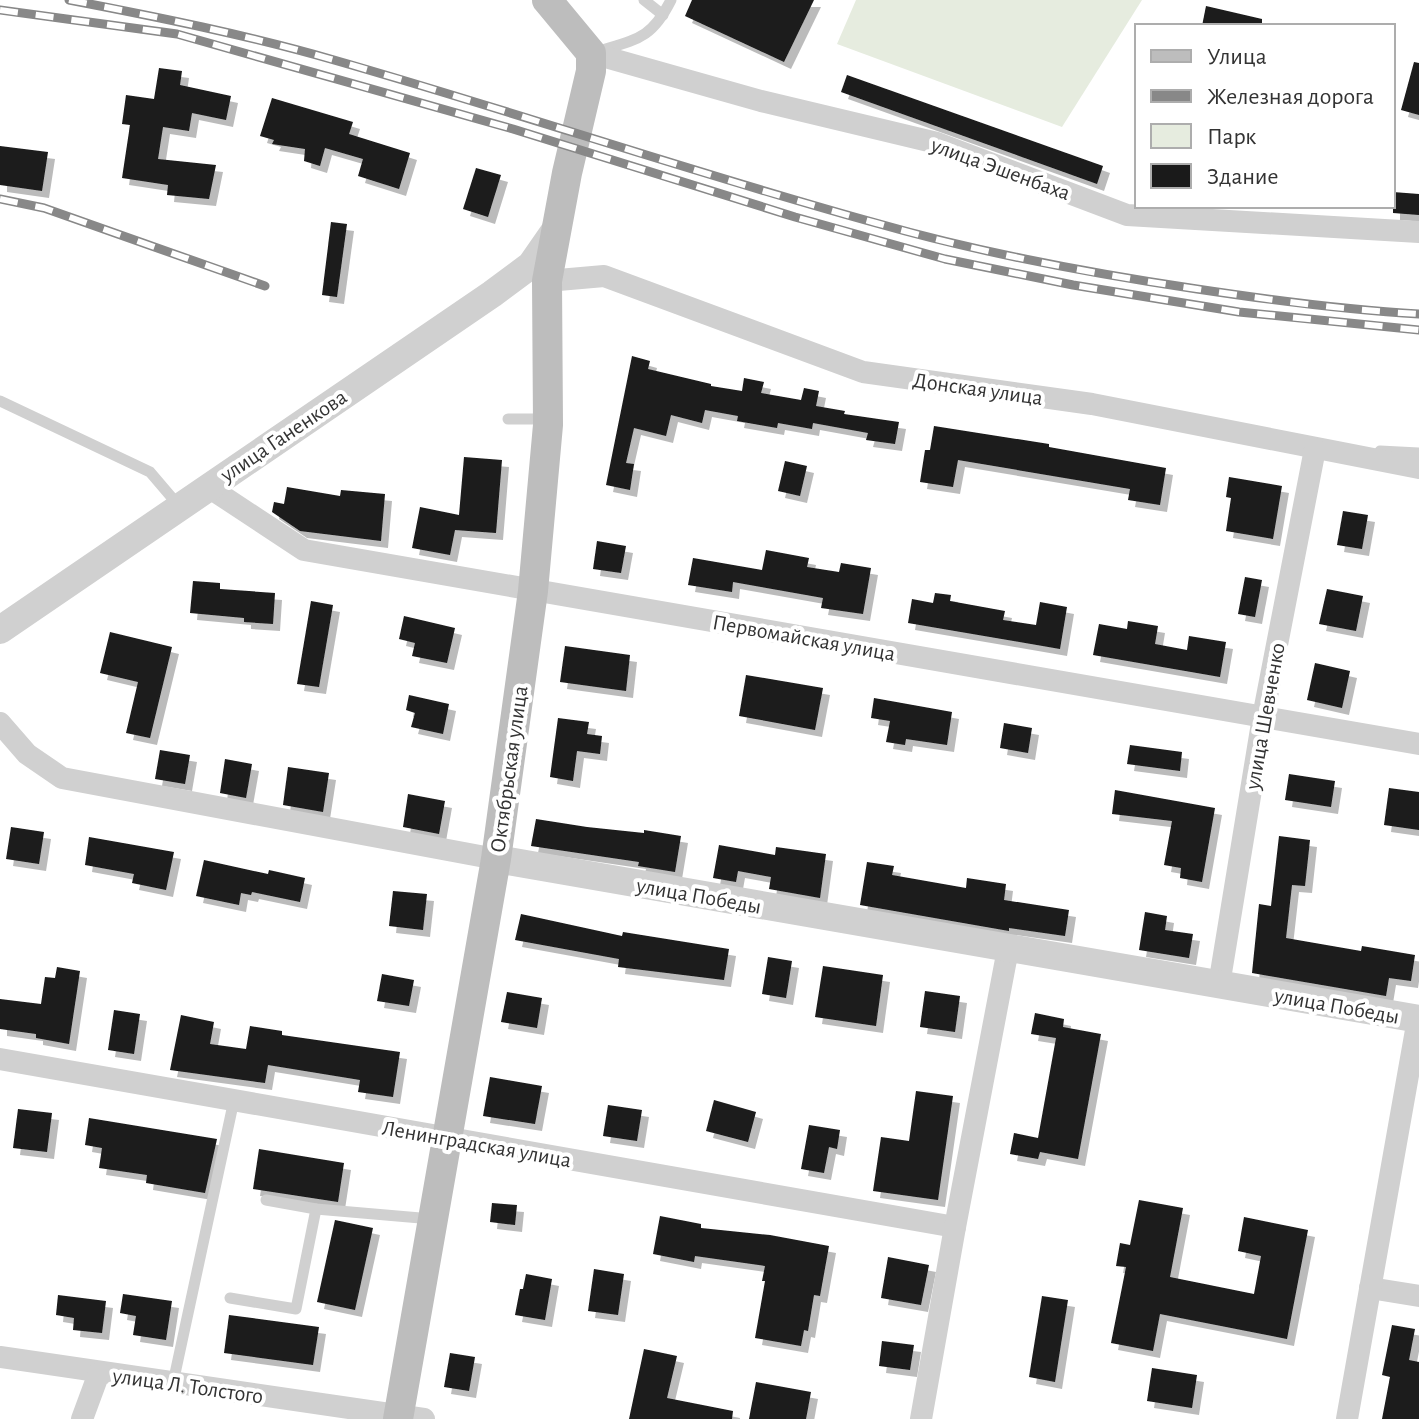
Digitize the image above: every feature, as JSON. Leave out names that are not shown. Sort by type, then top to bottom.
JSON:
[{"type":"main road","points":[[547,0],[591,53]]},
{"type":"main road","name":"Октябрьская улица","points":[[407,1417],[432,1219],[496,859],[533,591],[548,419],[547,281],[591,71],[591,53]]},
{"type":"street","name":"улица Эшенбаха","points":[[591,53],[761,101],[937,143],[1127,215],[1419,232]]},
{"type":"street","name":"улица Ганенкова","points":[[0,630],[492,294],[531,265],[556,229]]},
{"type":"street","name":"Донская улица","points":[[547,281],[604,276],[863,372],[1092,404],[1419,468]]},
{"type":"street","name":"улица Шевченко","points":[[1219,985],[1263,717],[1315,449]]},
{"type":"street","name":"Первомайская улица","points":[[207,486],[304,550],[1419,744]]},
{"type":"street","name":"улица Победы","points":[[0,723],[27,754],[62,778],[496,859],[1419,1019]]},
{"type":"street","points":[[921,1419],[1008,949]]},
{"type":"street","points":[[1347,1419],[1419,1019]]},
{"type":"street","name":"Ленинградская улица","points":[[0,1059],[955,1227]]},
{"type":"street","points":[[1370,1288],[1419,1296]]},
{"type":"street","name":"улица Л. Толстого","points":[[0,1357],[407,1417]]},
{"type":"street","points":[[82,1419],[99,1373]]},
{"type":"lane","points":[[644,0],[663,15]]},
{"type":"lane","points":[[591,53],[632,41],[653,30],[671,0]]},
{"type":"lane","points":[[0,401],[150,472],[179,506]]},
{"type":"lane","points":[[508,419],[548,419]]},
{"type":"lane","points":[[1315,449],[1419,453]]},
{"type":"lane","points":[[173,1383],[234,1100]]},
{"type":"lane","points":[[266,1200],[316,1209],[432,1219]]},
{"type":"lane","points":[[230,1298],[296,1309],[316,1209]]},
{"type":"green space","points":[[856,0],[1142,0],[1062,127],[837,44]]},
{"type":"building","points":[[692,0],[814,0],[784,62],[685,16]]},
{"type":"building","points":[[1206,6],[1262,19],[1262,24],[1202,24]]},
{"type":"building","points":[[1414,62],[1419,63],[1419,115],[1401,110]]},
{"type":"building","points":[[159,68],[182,71],[180,85],[231,96],[226,120],[192,113],[189,131],[163,127],[158,159],[216,165],[209,199],[167,195],[168,185],[122,178],[130,125],[122,124],[126,95],[154,99]]},
{"type":"building","points":[[847,75],[1103,166],[1097,184],[841,92]]},
{"type":"building","points":[[272,98],[353,122],[349,134],[410,153],[399,189],[358,176],[363,159],[325,148],[320,166],[304,161],[305,149],[272,144],[274,140],[260,136]]},
{"type":"building","points":[[0,146],[48,152],[42,191],[0,185]]},
{"type":"building","points":[[476,168],[501,175],[488,217],[463,209]]},
{"type":"building","points":[[1395,192],[1419,194],[1419,215],[1393,213]]},
{"type":"building","points":[[331,222],[347,224],[337,297],[322,295]]},
{"type":"building","points":[[632,356],[650,361],[648,369],[711,386],[742,391],[744,378],[764,382],[761,393],[801,400],[804,388],[819,391],[816,406],[845,411],[844,414],[899,422],[895,444],[866,440],[868,433],[813,423],[812,429],[778,423],[777,428],[737,421],[738,416],[705,410],[702,423],[671,415],[666,436],[634,428],[626,463],[634,464],[630,490],[606,485]]},
{"type":"building","points":[[934,426],[1049,444],[1049,447],[1166,468],[1160,505],[1128,500],[1130,489],[958,460],[953,487],[920,482],[925,450],[930,450]]},
{"type":"building","points":[[464,457],[502,460],[496,533],[455,530],[450,555],[412,548],[420,507],[459,515]]},
{"type":"building","points":[[785,461],[807,466],[800,496],[778,491]]},
{"type":"building","points":[[1229,477],[1282,486],[1273,539],[1226,531],[1231,498],[1226,497]]},
{"type":"building","points":[[287,487],[340,496],[341,490],[385,494],[381,541],[300,531],[272,512],[274,502],[284,504]]},
{"type":"building","points":[[1343,511],[1368,515],[1362,549],[1337,545]]},
{"type":"building","points":[[597,541],[626,546],[621,573],[593,569]]},
{"type":"building","points":[[766,550],[809,558],[807,567],[839,572],[841,563],[871,568],[863,614],[821,608],[823,598],[733,582],[732,592],[688,585],[693,558],[762,570]]},
{"type":"building","points":[[1245,577],[1262,580],[1255,617],[1238,614]]},
{"type":"building","points":[[193,581],[220,583],[220,589],[275,593],[273,624],[190,613]]},
{"type":"building","points":[[1327,589],[1363,596],[1356,631],[1319,624]]},
{"type":"building","points":[[935,593],[951,595],[950,601],[1005,611],[1003,620],[1036,625],[1040,602],[1067,607],[1060,649],[908,623],[912,599],[933,603]]},
{"type":"building","points":[[311,601],[333,605],[319,687],[297,684]]},
{"type":"building","points":[[404,616],[455,628],[447,663],[412,656],[415,643],[399,639]]},
{"type":"building","points":[[1128,621],[1158,626],[1155,644],[1187,650],[1189,636],[1226,642],[1220,677],[1093,655],[1099,624],[1127,629]]},
{"type":"building","points":[[110,632],[172,647],[150,738],[126,733],[138,682],[100,673]]},
{"type":"building","points":[[565,646],[630,655],[626,691],[560,682]]},
{"type":"building","points":[[1315,663],[1350,671],[1342,708],[1307,700]]},
{"type":"building","points":[[746,675],[823,688],[815,730],[739,716]]},
{"type":"building","points":[[409,695],[449,704],[443,734],[411,727],[415,713],[406,710]]},
{"type":"building","points":[[874,698],[952,712],[947,745],[906,739],[905,745],[886,742],[890,721],[871,718]]},
{"type":"building","points":[[558,718],[589,722],[587,734],[602,736],[600,754],[577,751],[573,781],[550,777]]},
{"type":"building","points":[[1004,723],[1032,728],[1028,753],[1000,748]]},
{"type":"building","points":[[1130,745],[1182,752],[1180,771],[1127,764]]},
{"type":"building","points":[[160,750],[190,755],[185,784],[155,779]]},
{"type":"building","points":[[225,759],[252,764],[246,798],[220,793]]},
{"type":"building","points":[[288,767],[329,773],[323,812],[283,805]]},
{"type":"building","points":[[1289,774],[1335,781],[1331,807],[1285,800]]},
{"type":"building","points":[[1389,788],[1419,792],[1419,830],[1384,825]]},
{"type":"building","points":[[1115,790],[1215,808],[1202,882],[1180,878],[1181,868],[1164,865],[1172,821],[1112,814]]},
{"type":"building","points":[[408,794],[445,801],[439,834],[403,827]]},
{"type":"building","points":[[536,819],[681,836],[675,872],[638,866],[639,862],[531,846]]},
{"type":"building","points":[[11,827],[44,832],[39,864],[6,859]]},
{"type":"building","points":[[1279,836],[1310,840],[1305,886],[1292,885],[1286,938],[1361,951],[1362,946],[1415,955],[1411,981],[1389,978],[1386,996],[1252,973],[1259,904],[1271,906]]},
{"type":"building","points":[[89,837],[174,852],[166,890],[132,883],[134,874],[85,865]]},
{"type":"building","points":[[719,845],[775,855],[776,847],[826,854],[820,898],[769,889],[771,877],[738,871],[736,882],[713,878]]},
{"type":"building","points":[[204,860],[268,874],[269,870],[305,878],[300,902],[252,892],[251,895],[241,893],[239,905],[196,896]]},
{"type":"building","points":[[867,862],[894,866],[892,875],[966,888],[967,878],[1006,884],[1004,900],[1069,910],[1065,936],[1009,928],[1009,931],[860,905]]},
{"type":"building","points":[[393,891],[427,894],[423,930],[389,926]]},
{"type":"building","points":[[1145,912],[1167,916],[1165,930],[1193,934],[1189,958],[1139,950]]},
{"type":"building","points":[[521,914],[622,936],[623,932],[729,949],[724,980],[618,967],[619,959],[515,940]]},
{"type":"building","points":[[768,957],[792,961],[786,998],[762,994]]},
{"type":"building","points":[[823,966],[883,975],[876,1026],[815,1017]]},
{"type":"building","points":[[57,967],[80,971],[69,1044],[36,1038],[36,1034],[0,1029],[0,999],[41,1004],[45,977],[55,978]]},
{"type":"building","points":[[382,974],[414,980],[409,1006],[377,1001]]},
{"type":"building","points":[[925,991],[960,996],[955,1032],[920,1027]]},
{"type":"building","points":[[507,992],[542,998],[537,1028],[501,1022]]},
{"type":"building","points":[[114,1010],[140,1014],[134,1054],[108,1050]]},
{"type":"building","points":[[1035,1013],[1064,1019],[1063,1027],[1101,1034],[1078,1159],[1040,1152],[1038,1159],[1010,1154],[1014,1133],[1038,1138],[1056,1038],[1031,1034]]},
{"type":"building","points":[[181,1015],[214,1022],[210,1044],[246,1049],[250,1026],[282,1031],[282,1035],[400,1052],[393,1097],[358,1092],[360,1080],[268,1065],[265,1083],[170,1070]]},
{"type":"building","points":[[490,1077],[542,1086],[535,1124],[483,1116]]},
{"type":"building","points":[[916,1091],[953,1096],[938,1200],[873,1191],[881,1137],[909,1141]]},
{"type":"building","points":[[714,1100],[756,1112],[748,1142],[706,1131]]},
{"type":"building","points":[[608,1105],[642,1110],[637,1141],[603,1136]]},
{"type":"building","points":[[18,1109],[52,1113],[47,1152],[13,1148]]},
{"type":"building","points":[[89,1118],[217,1139],[205,1193],[146,1183],[147,1175],[99,1168],[102,1148],[85,1145]]},
{"type":"building","points":[[809,1125],[840,1130],[837,1149],[829,1147],[824,1173],[801,1169]]},
{"type":"building","points":[[259,1149],[344,1163],[338,1202],[253,1189]]},
{"type":"building","points":[[1139,1200],[1183,1208],[1170,1277],[1254,1294],[1261,1256],[1238,1251],[1244,1217],[1308,1230],[1287,1339],[1160,1314],[1153,1351],[1111,1343],[1126,1267],[1116,1266],[1120,1243],[1130,1245]]},
{"type":"building","points":[[492,1203],[517,1205],[515,1225],[490,1222]]},
{"type":"building","points":[[660,1216],[701,1224],[701,1228],[770,1235],[829,1246],[820,1296],[814,1295],[808,1331],[804,1330],[801,1346],[755,1338],[765,1266],[695,1256],[694,1262],[653,1254]]},
{"type":"building","points":[[335,1220],[373,1228],[355,1310],[317,1302]]},
{"type":"building","points":[[888,1257],[929,1265],[921,1305],[881,1298]]},
{"type":"building","points":[[594,1269],[624,1274],[618,1315],[588,1311]]},
{"type":"building","points":[[526,1274],[552,1279],[545,1320],[515,1315]]},
{"type":"building","points":[[123,1294],[172,1301],[166,1340],[133,1335],[136,1316],[120,1313]]},
{"type":"building","points":[[58,1295],[106,1301],[102,1333],[73,1330],[74,1318],[56,1315]]},
{"type":"building","points":[[1042,1296],[1068,1300],[1055,1382],[1029,1377]]},
{"type":"building","points":[[229,1315],[319,1327],[313,1365],[224,1353]]},
{"type":"building","points":[[1392,1325],[1415,1329],[1409,1360],[1419,1362],[1419,1419],[1382,1419],[1390,1377],[1382,1375]]},
{"type":"building","points":[[882,1341],[914,1345],[910,1370],[879,1366]]},
{"type":"building","points":[[644,1349],[677,1356],[667,1398],[733,1411],[732,1419],[629,1419]]},
{"type":"building","points":[[450,1353],[475,1357],[469,1391],[444,1387]]},
{"type":"building","points":[[1152,1368],[1197,1375],[1192,1408],[1147,1401]]},
{"type":"building","points":[[756,1382],[811,1392],[806,1419],[749,1419]]},
{"type":"railway","points":[[69,0],[301,51],[808,204],[955,244],[1076,269],[1197,289],[1308,304],[1419,314]]},
{"type":"railway","points":[[0,10],[177,34],[513,129],[795,217],[945,259],[1073,285],[1239,312],[1419,330]]},
{"type":"railway","points":[[0,199],[44,208],[265,286]]}]
